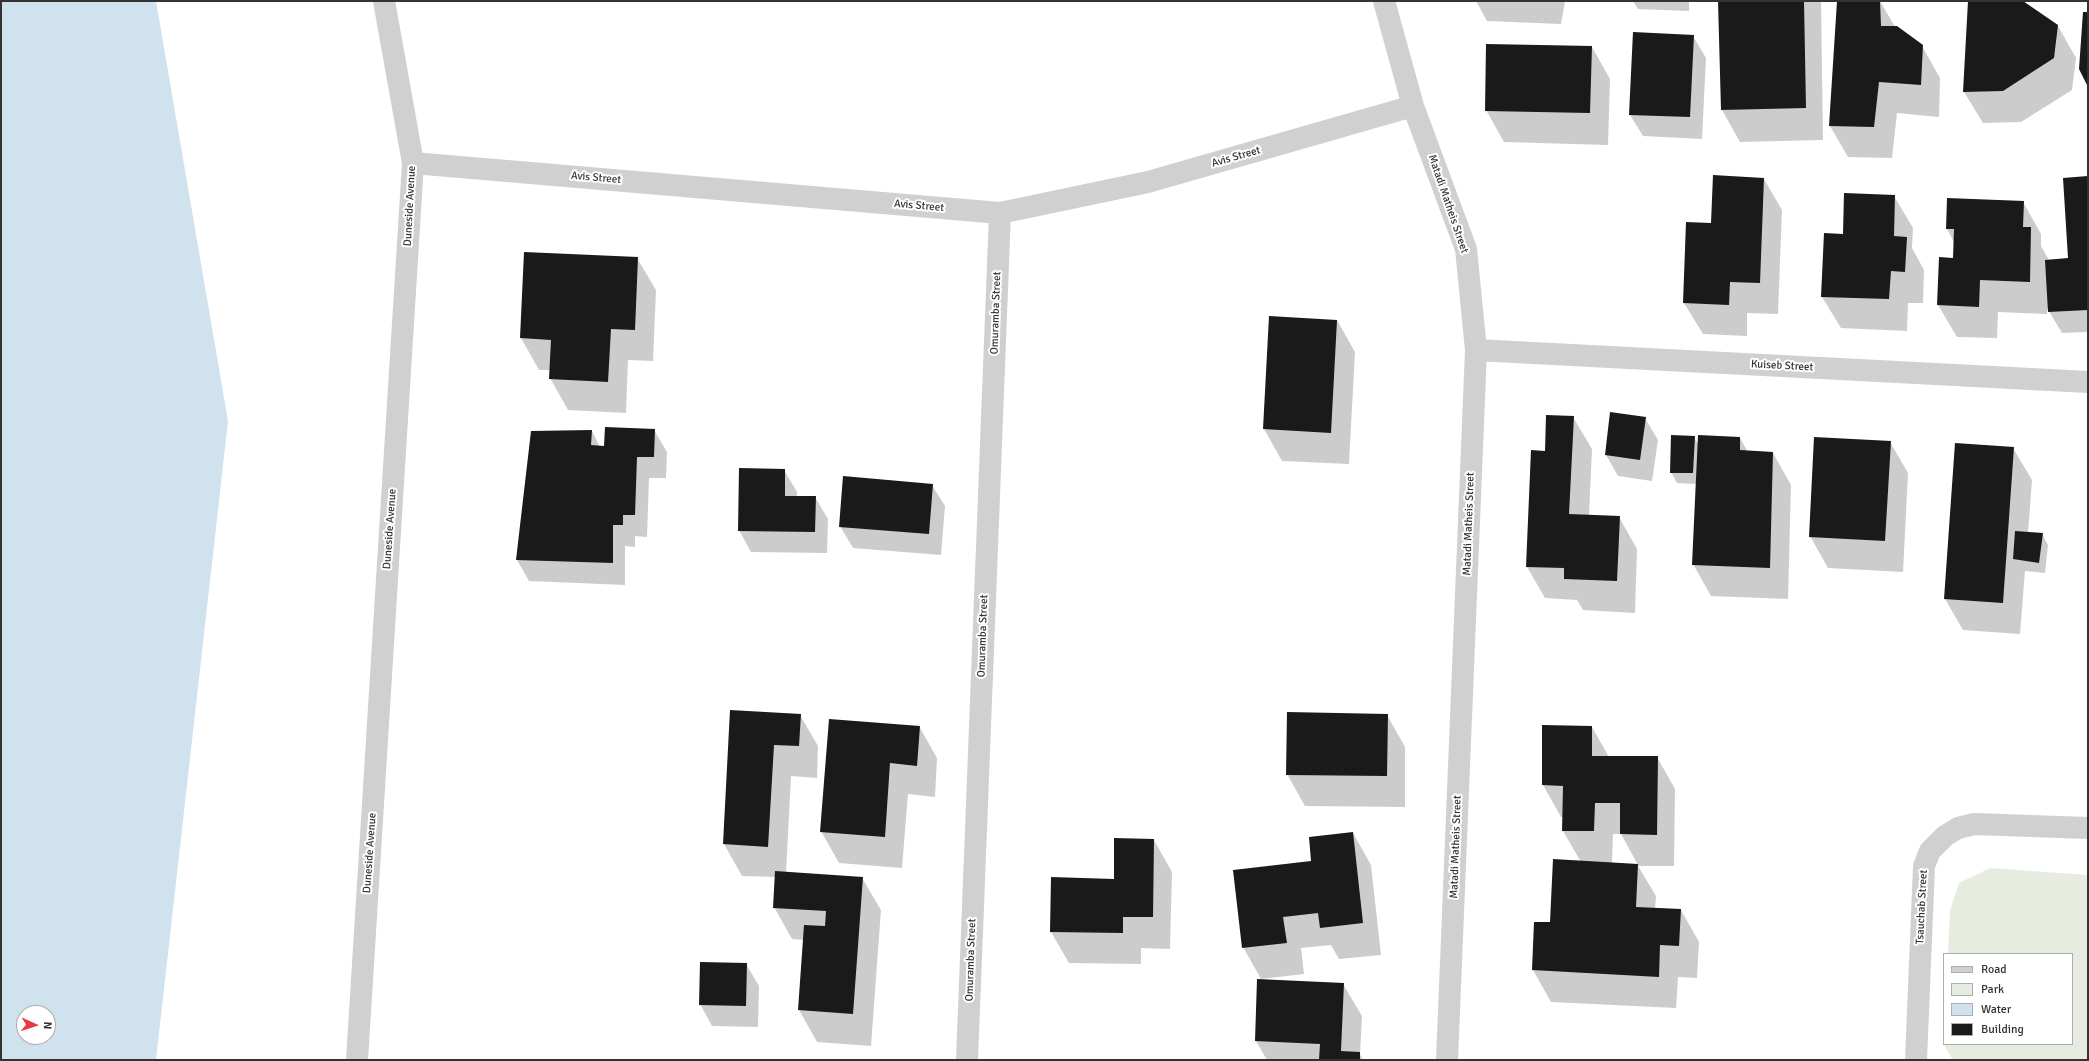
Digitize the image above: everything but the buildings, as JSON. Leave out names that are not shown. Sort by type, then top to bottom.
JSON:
[{"type":"street","name":"Duneside Avenue","points":[[357,1060],[413,163],[384,1]]},
{"type":"street","name":"Matadi Matheis Street","points":[[1384,1],[1412,106],[1466,249],[1476,350],[1447,1060]]},
{"type":"street","name":"Avis Street","points":[[413,163],[1000,212],[1148,182],[1412,106]]},
{"type":"street","name":"Omuramba Street","points":[[967,1060],[1000,212]]},
{"type":"street","name":"Kuiseb Street","points":[[1476,350],[2088,382]]},
{"type":"street","name":"Tsauchab Street","points":[[1916,1060],[1924,866],[1930,851],[1945,836],[1958,828],[1974,824],[2088,828]]},
{"type":"green space","points":[[1990,868],[2088,875],[2088,1060],[1953,1060],[1944,1045],[2073,1045],[2073,953],[1948,953],[1950,911],[1959,883]]},
{"type":"water","points":[[1,1],[156,1],[228,421],[156,1060],[1,1060]]}]
